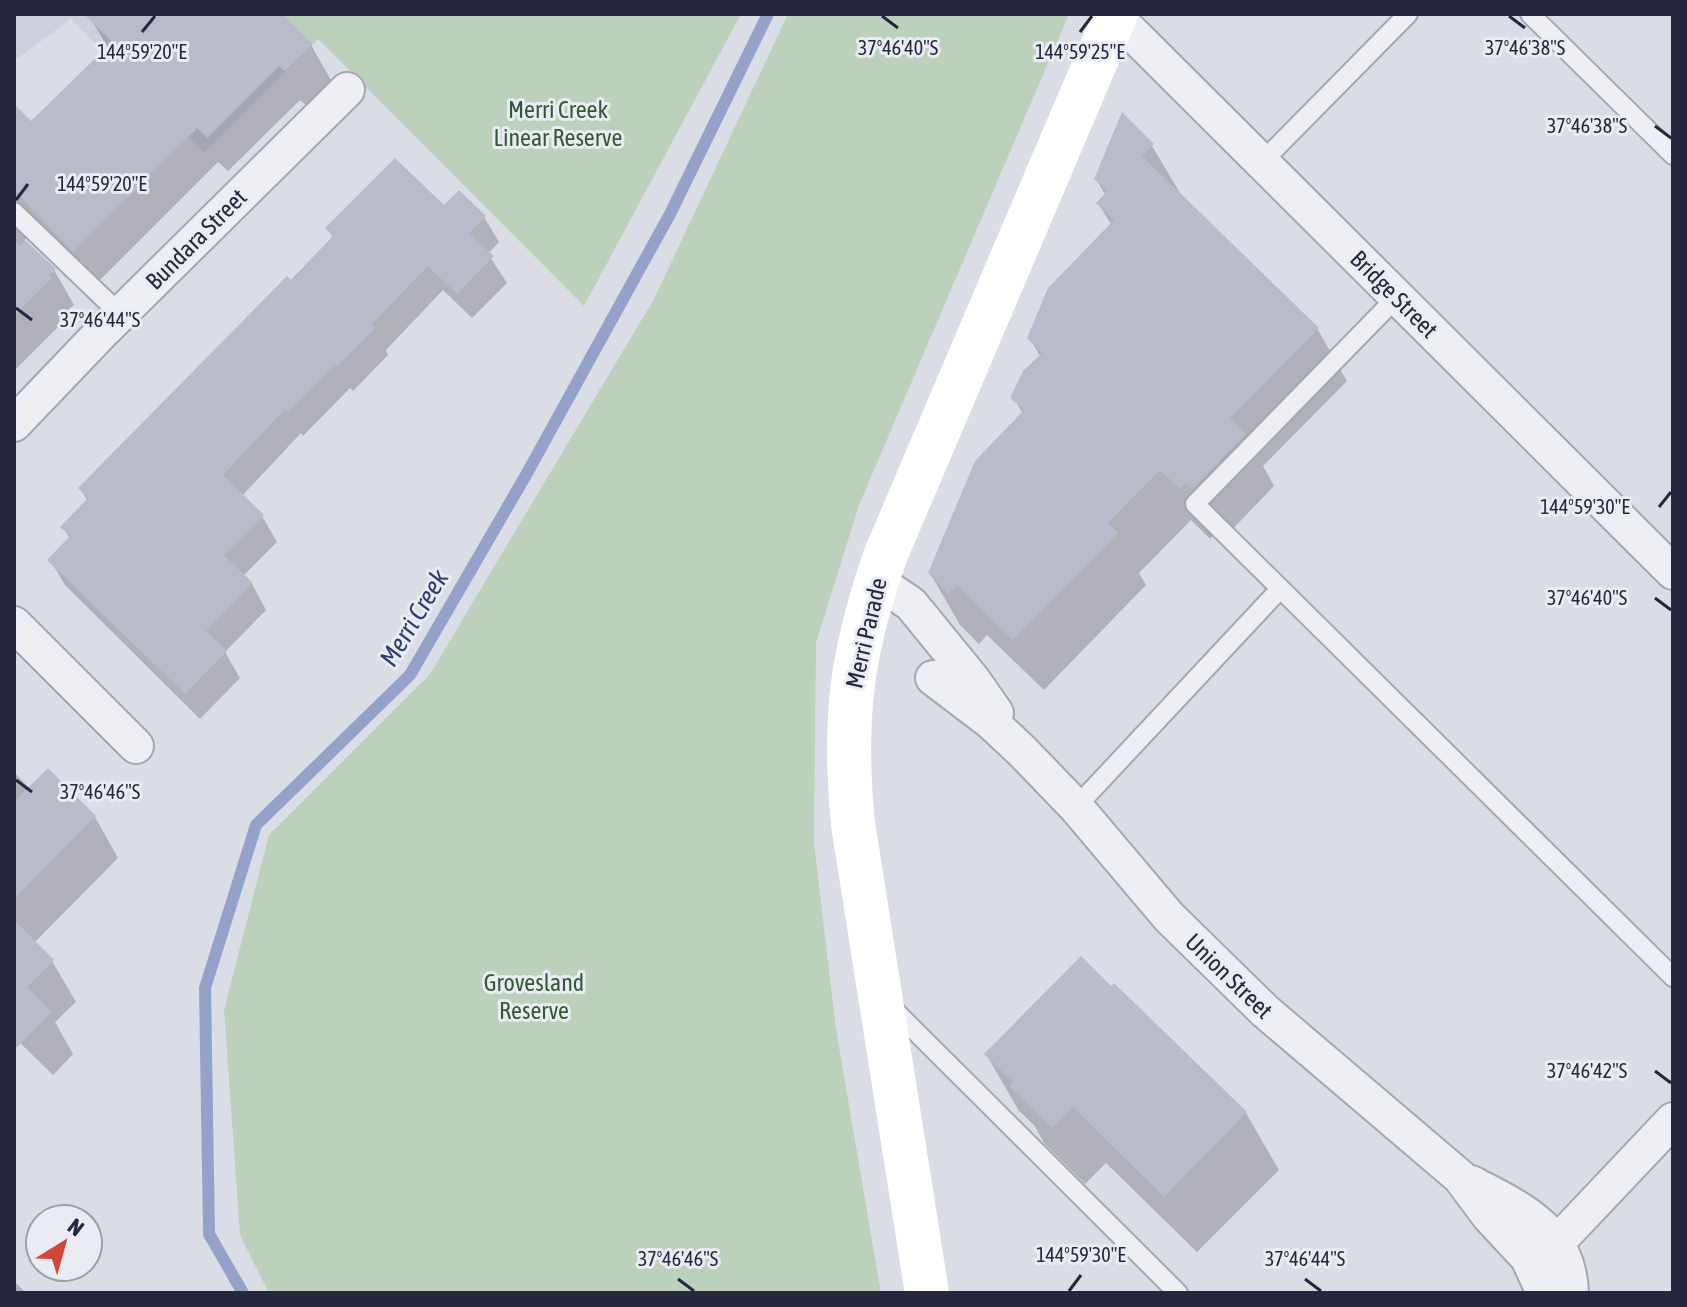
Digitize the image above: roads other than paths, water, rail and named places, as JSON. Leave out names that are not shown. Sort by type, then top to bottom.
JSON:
[{"type":"main road","name":"Merri Parade","points":[[927,1293],[853,824],[848,755],[853,674],[862,627],[877,581],[1115,15]]},
{"type":"street","name":"Bridge Street","points":[[1115,15],[1673,572]]},
{"type":"street","name":"Bundara Street","points":[[14,424],[120,314],[347,90]]},
{"type":"street","name":"Union Street","points":[[877,581],[911,604],[973,680],[1022,751]]},
{"type":"street","points":[[14,624],[136,746]]},
{"type":"street","name":"Union Street","points":[[933,678],[991,722],[1022,751],[1076,807],[1145,890],[1208,957],[1299,1041],[1460,1177],[1529,1214],[1545,1268]]},
{"type":"street","points":[[1545,1268],[1673,1120]]},
{"type":"street","points":[[1545,1268],[1569,1268],[1571,1293]]},
{"type":"lane","points":[[1262,162],[1408,14]]},
{"type":"lane","points":[[1530,14],[1673,155]]},
{"type":"lane","points":[[14,212],[120,314]]},
{"type":"lane","points":[[1397,297],[1195,504],[1673,977]]},
{"type":"lane","points":[[1076,807],[1280,589]]},
{"type":"lane","points":[[881,996],[1178,1293]]},
{"type":"waterway","name":"Merri Creek","points":[[243,1293],[209,1234],[205,988],[256,825],[410,675],[526,475],[670,214],[768,14]]},
{"type":"park label","name":"Merri Creek Linear Reserve","points":[[558,123]]},
{"type":"park label","name":"Grovesland Reserve","points":[[534,996]]}]
